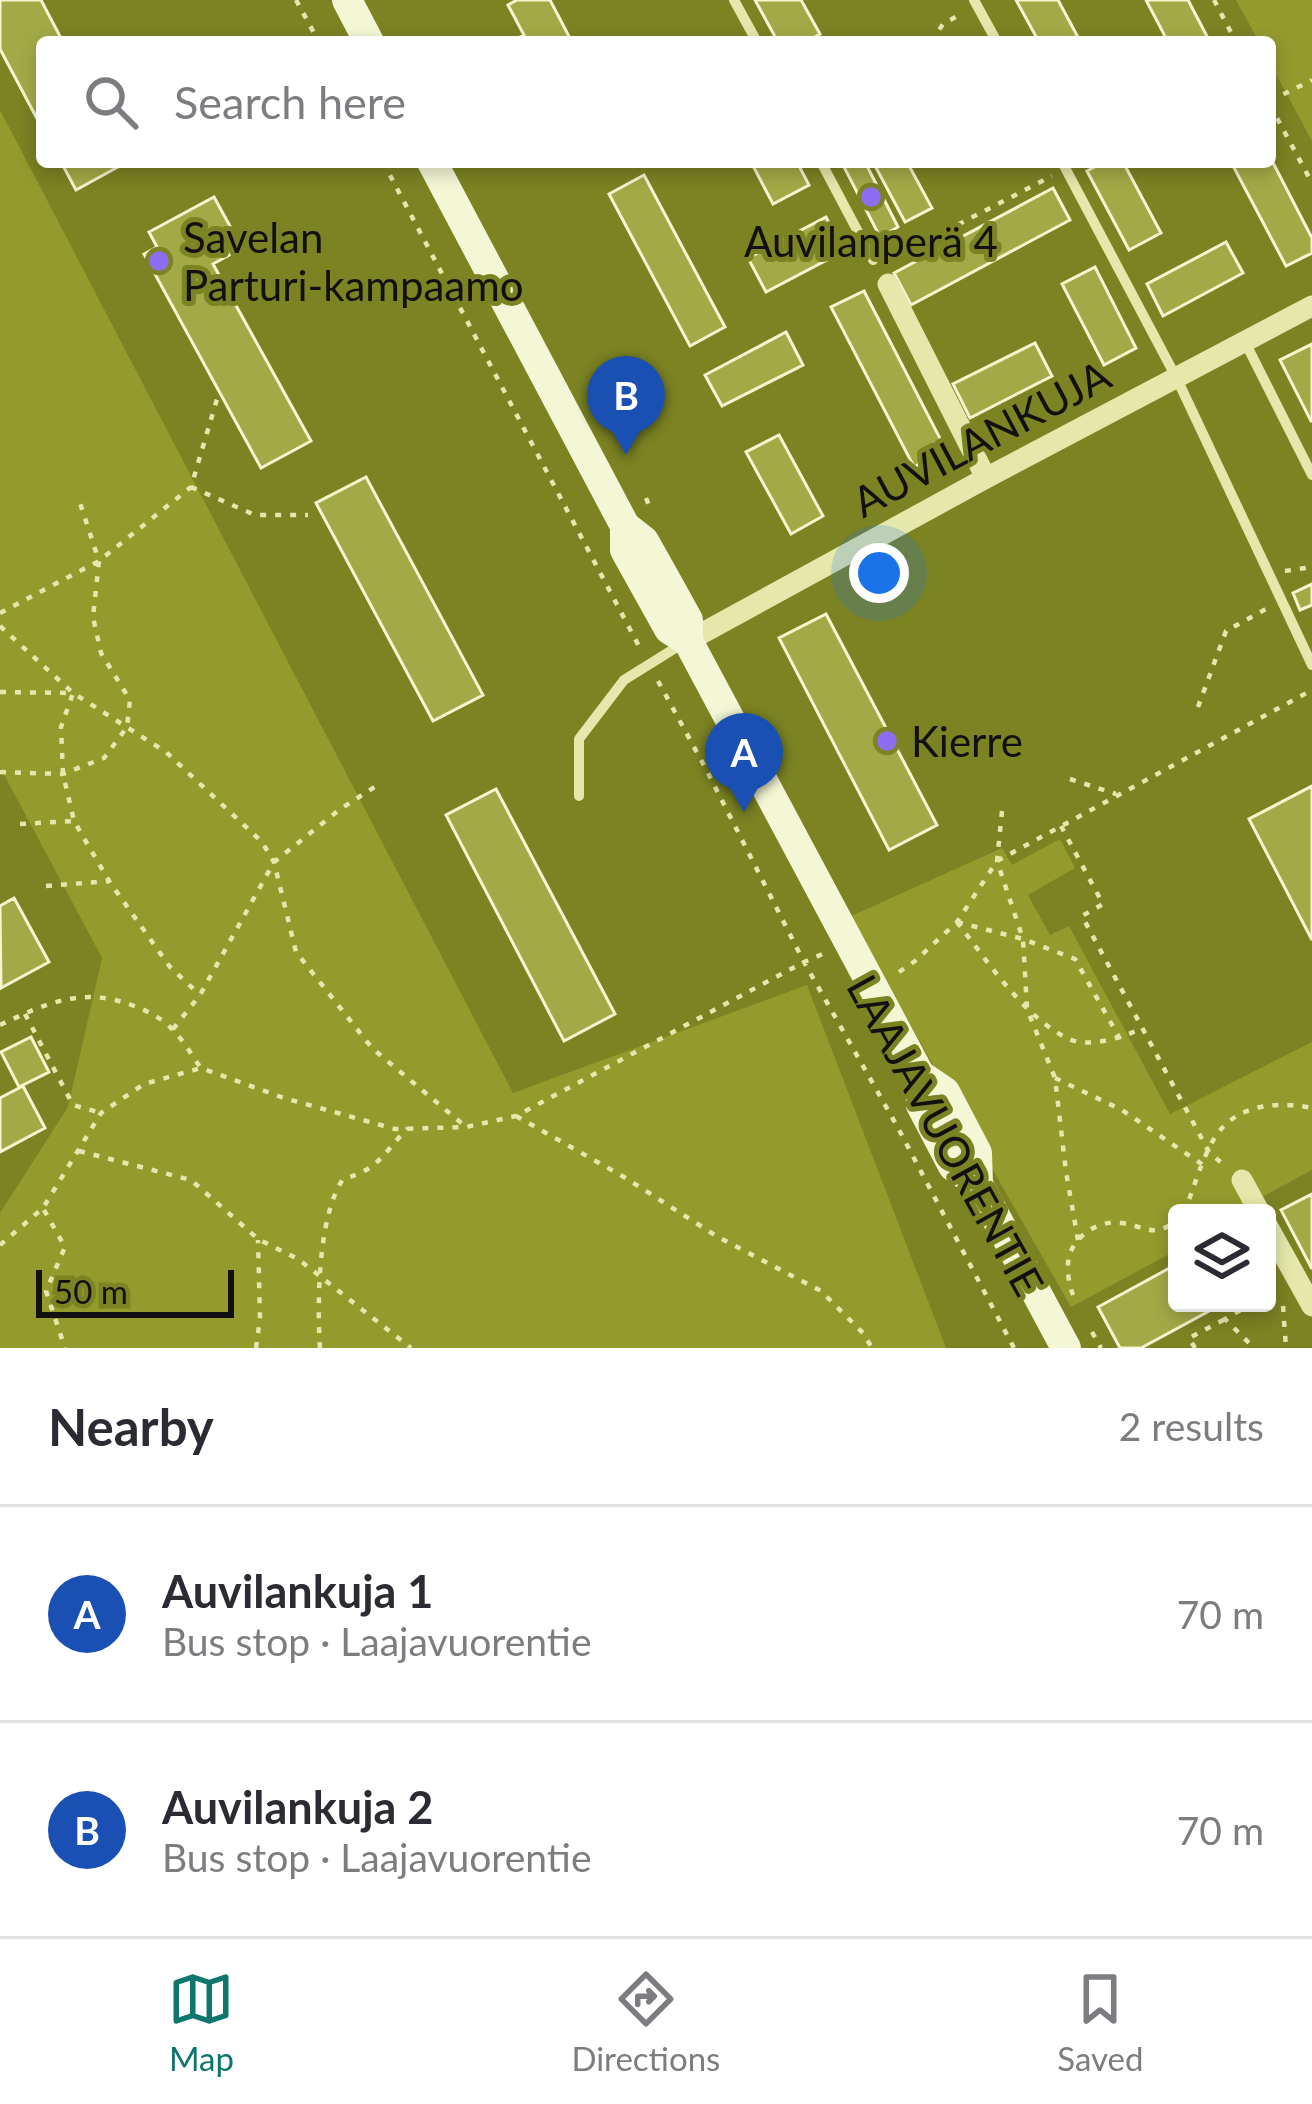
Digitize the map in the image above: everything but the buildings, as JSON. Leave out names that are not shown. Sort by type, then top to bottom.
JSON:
[{"type":"main road","points":[[347,0],[366,36]]},
{"type":"main road","name":"LAAJAVUORENTIE","points":[[435,168],[625,526],[644,541],[688,620],[688,641],[920,1075],[945,1092],[956,1112],[977,1153],[978,1184],[1078,1339]]},
{"type":"street","points":[[888,284],[986,478]]},
{"type":"street","name":"AUVILANKUJA","points":[[688,641],[1312,306]]},
{"type":"street","points":[[1242,1180],[1255,1204]]},
{"type":"street","points":[[1276,1241],[1312,1306]]},
{"type":"lane","points":[[734,0],[754,36]]},
{"type":"lane","points":[[975,3],[994,36]]},
{"type":"lane","points":[[824,168],[873,260]]},
{"type":"lane","points":[[1066,168],[1177,379],[1312,665]]},
{"type":"lane","points":[[1245,342],[1312,475]]},
{"type":"lane","points":[[579,796],[579,739],[623,680],[688,641]]},
{"type":"path","points":[[296,0],[316,36]]},
{"type":"path","points":[[1214,0],[1233,36]]},
{"type":"path","points":[[935,36],[943,24],[975,3]]},
{"type":"path","points":[[1276,100],[1312,80]]},
{"type":"path","points":[[1276,114],[1311,176]]},
{"type":"path","name":"LAAJAVUORENTIE","points":[[386,168],[804,962],[1015,1348]]},
{"type":"path","points":[[904,252],[1058,168]]},
{"type":"path","points":[[0,613],[99,561],[191,487],[217,399]]},
{"type":"path","points":[[191,487],[255,515],[308,515]]},
{"type":"path","points":[[0,772],[63,774],[104,758],[127,727],[130,700],[101,653],[93,617],[99,561],[80,503]]},
{"type":"path","points":[[1198,707],[1226,632],[1281,601]]},
{"type":"path","points":[[0,626],[73,693],[166,752],[262,842],[274,862],[296,952],[372,1048],[466,1127]]},
{"type":"path","points":[[889,978],[957,922],[997,861],[1312,690]]},
{"type":"path","points":[[0,692],[73,693]]},
{"type":"path","points":[[73,693],[61,727],[63,774],[74,821],[109,881],[170,967],[200,994]]},
{"type":"path","points":[[1070,778],[1119,795]]},
{"type":"path","points":[[172,1029],[200,994],[274,862],[376,786]]},
{"type":"path","points":[[1002,811],[997,861],[1023,939],[1027,1009],[1054,1078],[1078,1240]]},
{"type":"path","points":[[20,824],[74,821]]},
{"type":"path","points":[[1061,826],[1103,904],[1082,916],[1209,1153]]},
{"type":"path","points":[[46,886],[109,881]]},
{"type":"path","points":[[957,922],[1027,1009],[1072,1041],[1120,1039],[1142,1028]]},
{"type":"path","points":[[957,922],[1076,959],[1120,1039]]},
{"type":"path","points":[[0,1025],[54,1000],[112,997],[148,1011],[172,1029],[201,1068],[284,1098],[395,1129],[466,1127],[516,1116],[825,953]]},
{"type":"path","points":[[24,1013],[73,1105],[101,1113]]},
{"type":"path","points":[[0,1245],[43,1208],[101,1113],[144,1084],[201,1068]]},
{"type":"path","points":[[1054,1078],[1123,1110],[1203,1165]]},
{"type":"path","points":[[1188,1204],[1223,1126],[1263,1106],[1279,1103],[1312,1108]]},
{"type":"path","points":[[516,1116],[718,1237],[821,1291],[872,1348]]},
{"type":"path","points":[[320,1348],[321,1251],[334,1192],[343,1179],[365,1173],[379,1162],[409,1128]]},
{"type":"path","points":[[79,1151],[191,1180],[258,1239],[298,1259],[412,1348]]},
{"type":"path","points":[[43,1208],[65,1246],[46,1292],[65,1348]]},
{"type":"path","points":[[1073,1297],[1069,1255],[1078,1240],[1104,1224],[1122,1223],[1150,1232],[1168,1227]]},
{"type":"path","points":[[256,1348],[258,1239]]},
{"type":"path","points":[[1282,1287],[1286,1348]]},
{"type":"path","points":[[1195,1348],[1189,1338],[1236,1312]]},
{"type":"path","points":[[1225,1318],[1254,1348]]},
{"type":"path","points":[[1078,1339],[1101,1348]]},
{"type":"green space","points":[[1236,0],[1312,0],[1312,141],[1276,74],[1276,36],[1256,36]]},
{"type":"green space","points":[[0,110],[513,1093],[807,985],[946,1348],[0,1348],[0,1213],[68,1107],[102,958],[0,767]]},
{"type":"green space","points":[[1060,839],[1075,868],[1028,895],[1050,935],[1069,926],[1170,1114],[1312,1042],[1312,1170],[1249,1204],[1168,1204],[1168,1255],[1071,1307],[849,917],[1002,848],[1012,865]]},
{"type":"place","name":"Auvilanperä 4","points":[[871,197]]},
{"type":"place","name":"Savelan Parturi-kampaamo","points":[[159,261]]},
{"type":"place","name":"Auvilankuja 2","points":[[626,455]]},
{"type":"place","name":"Kierre","points":[[887,741]]},
{"type":"place","name":"Auvilankuja 1","points":[[744,812]]}]
